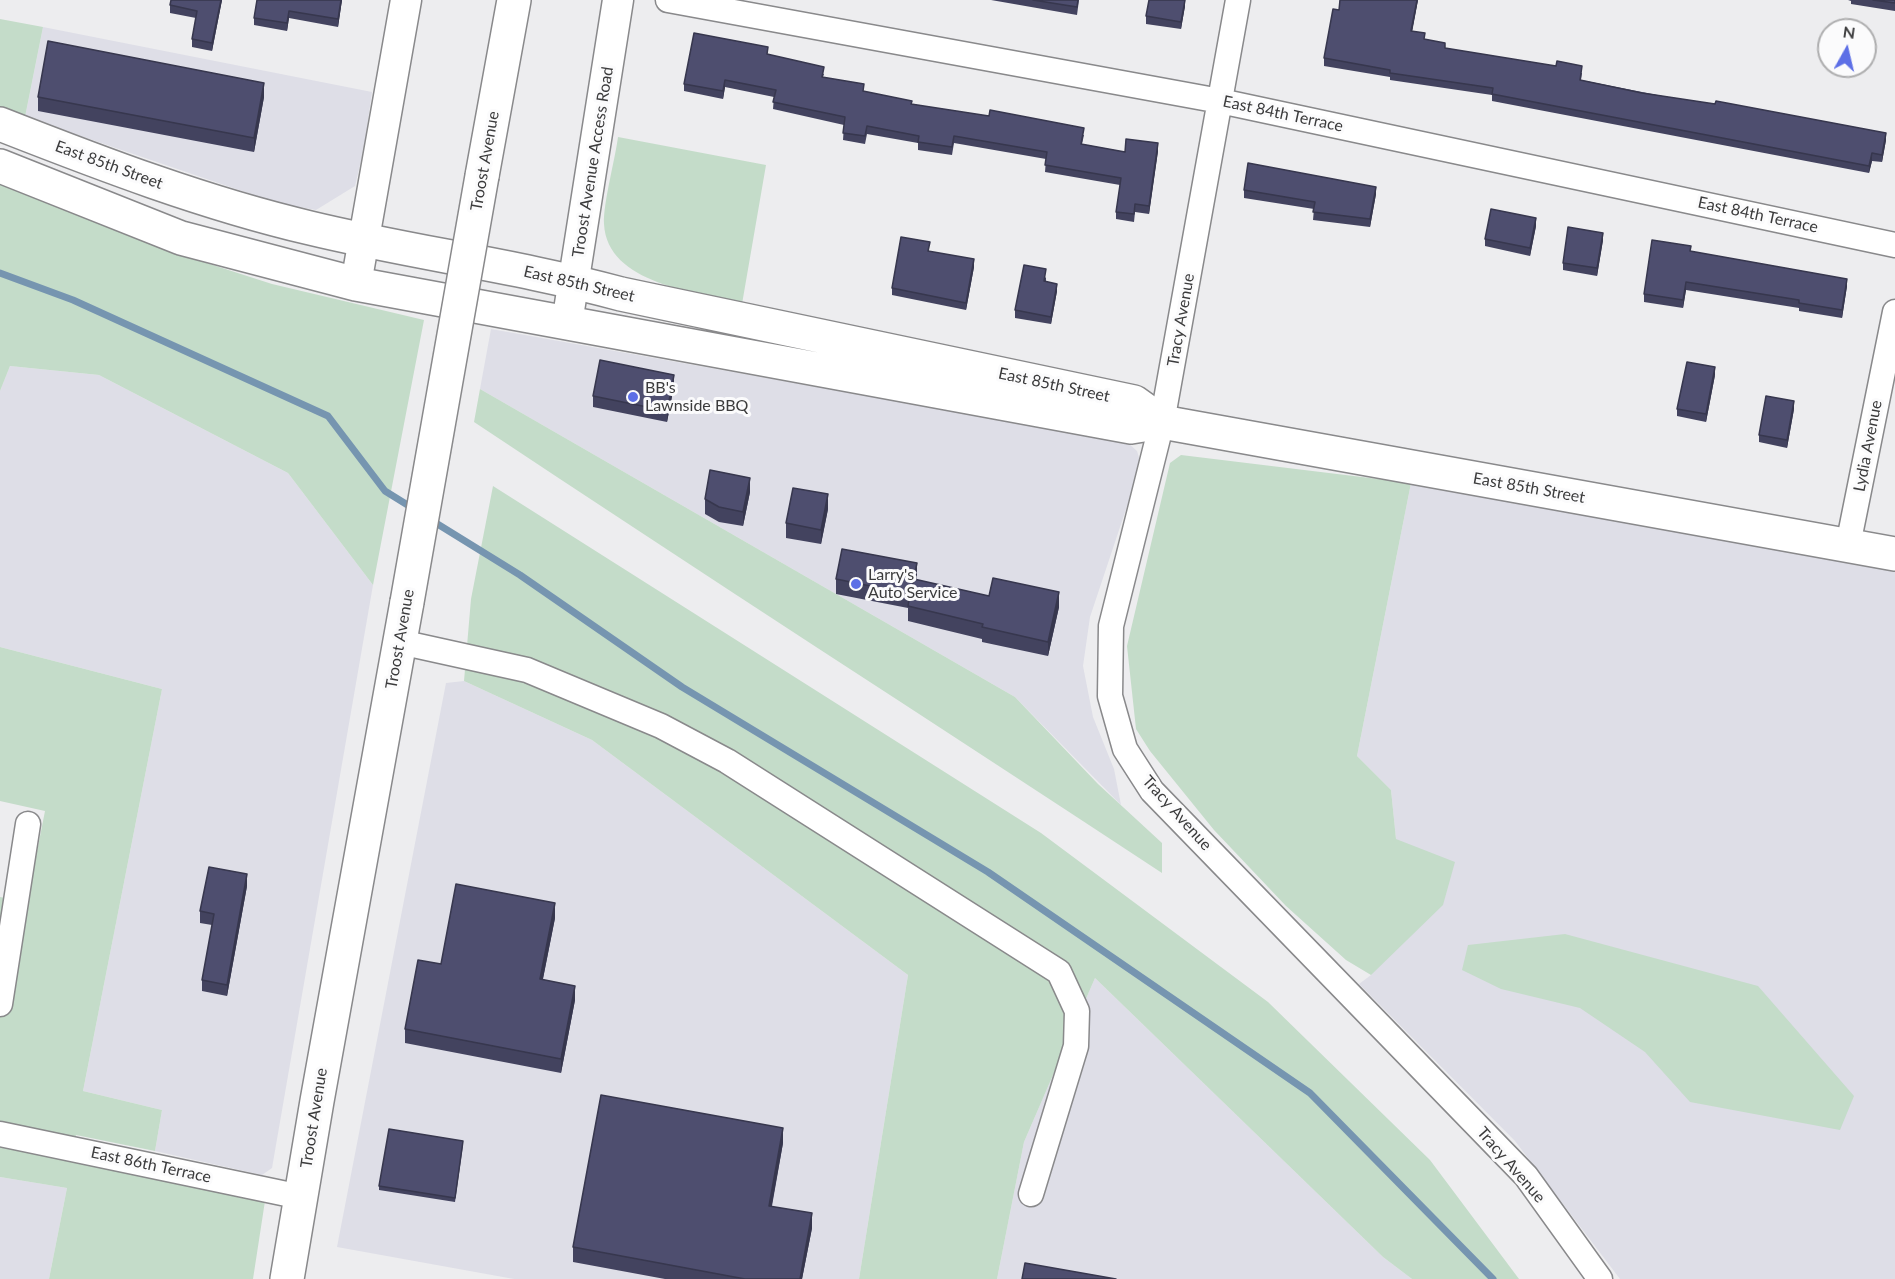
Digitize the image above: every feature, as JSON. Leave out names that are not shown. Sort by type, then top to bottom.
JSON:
[{"type":"main road","name":"Troost Avenue","points":[[288,1279],[514,0]]},
{"type":"main road","name":"East 85th Street","points":[[0,124],[170,188],[279,220],[1134,402],[1162,422]]},
{"type":"main road","name":"East 85th Street","points":[[0,166],[181,238],[356,284],[1131,427],[1162,422],[1895,554]]},
{"type":"street","points":[[356,284],[366,240],[406,0]]},
{"type":"street","name":"Troost Avenue Access Road","points":[[567,323],[618,0]]},
{"type":"street","name":"East 84th Terrace","points":[[668,0],[1220,101],[1895,244]]},
{"type":"street","name":"Tracy Avenue","points":[[1238,0],[1162,422],[1111,626],[1110,696],[1125,749],[1152,791],[1526,1176],[1600,1279]]},
{"type":"street","name":"Lydia Avenue","points":[[1848,545],[1895,312]]},
{"type":"street","points":[[400,642],[527,670],[662,726],[727,761],[1059,972],[1077,1011],[1076,1046],[1031,1194]]},
{"type":"street","points":[[0,1004],[9,889],[28,824]]},
{"type":"street","name":"East 86th Terrace","points":[[0,1134],[302,1197]]},
{"type":"shaded area","points":[[43,27],[372,92],[364,148],[355,186],[316,210],[277,203],[25,117]]},
{"type":"shaded area","points":[[491,329],[1127,442],[1137,451],[1141,464],[1090,617],[1083,666],[1093,717],[1114,769],[1121,805],[1015,697],[480,389]]},
{"type":"shaded area","points":[[10,366],[99,375],[288,473],[373,585],[272,1168],[262,1175],[155,1151],[162,1110],[83,1091],[162,689],[0,647],[0,391]]},
{"type":"shaded area","points":[[1411,483],[1895,567],[1895,1279],[1620,1279],[1515,1141],[1359,984],[1371,975],[1396,839],[1391,790],[1357,756]]},
{"type":"shaded area","points":[[464,681],[592,740],[908,975],[859,1279],[514,1279],[337,1247],[446,683]]},
{"type":"shaded area","points":[[1095,978],[1383,1257],[1412,1279],[997,1279],[1024,1142]]},
{"type":"shaded area","points":[[0,1177],[67,1188],[49,1279],[0,1279]]},
{"type":"green space","points":[[0,19],[43,27],[25,117],[0,107]]},
{"type":"green space","points":[[618,137],[766,165],[742,304],[657,282],[637,273],[620,260],[609,244],[604,224],[605,205]]},
{"type":"green space","points":[[0,182],[163,249],[272,284],[424,320],[373,585],[288,473],[99,375],[10,366],[0,391]]},
{"type":"green space","points":[[480,389],[1015,697],[1098,784],[1162,843],[1162,873],[474,422]]},
{"type":"green space","points":[[1181,455],[1411,483],[1357,756],[1391,790],[1396,839],[1455,862],[1443,905],[1371,975],[1346,960],[1286,906],[1214,830],[1150,751],[1136,729],[1127,646],[1170,463]]},
{"type":"green space","points":[[493,486],[1041,833],[1268,1002],[1430,1160],[1519,1279],[1412,1279],[1383,1257],[1095,978],[1024,1142],[997,1279],[859,1279],[908,975],[592,740],[464,681],[471,599]]},
{"type":"green space","points":[[0,647],[162,689],[83,1091],[162,1110],[155,1151],[76,1135],[72,1161],[265,1201],[253,1279],[49,1279],[67,1188],[0,1177],[0,897],[27,902],[45,811],[0,801]]},
{"type":"green space","points":[[1565,934],[1758,986],[1854,1096],[1840,1130],[1690,1102],[1645,1052],[1580,1008],[1501,989],[1462,970],[1468,945]]},
{"type":"building","points":[[171,0],[221,0],[212,43],[192,39],[197,11],[170,5]]},
{"type":"building","points":[[257,0],[341,0],[338,19],[289,11],[287,23],[254,18]]},
{"type":"building","points":[[1033,0],[1078,0],[1077,7]]},
{"type":"building","points":[[1149,0],[1185,0],[1181,22],[1146,16]]},
{"type":"building","points":[[1340,0],[1417,0],[1411,31],[1425,33],[1424,39],[1445,43],[1445,48],[1556,66],[1557,61],[1582,66],[1580,80],[1642,93],[1715,104],[1716,101],[1886,133],[1882,155],[1872,153],[1869,166],[1492,94],[1493,88],[1390,73],[1390,70],[1324,58],[1333,9],[1339,10]]},
{"type":"building","points":[[1873,0],[1895,0],[1895,3]]},
{"type":"building","points":[[694,33],[768,47],[767,54],[824,67],[822,77],[864,84],[863,91],[912,101],[911,104],[989,116],[990,110],[1084,128],[1081,144],[1125,152],[1126,139],[1158,143],[1149,206],[1135,204],[1134,214],[1116,212],[1121,178],[1045,165],[1047,152],[954,136],[952,147],[918,142],[919,136],[867,126],[865,136],[843,133],[845,117],[773,102],[776,90],[725,80],[723,91],[684,84]]},
{"type":"building","points":[[48,41],[264,83],[254,138],[38,97]]},
{"type":"building","points":[[1248,163],[1376,187],[1370,219],[1313,212],[1315,202],[1244,190]]},
{"type":"building","points":[[1491,209],[1536,218],[1530,248],[1485,239]]},
{"type":"building","points":[[1568,227],[1603,233],[1597,268],[1563,263]]},
{"type":"building","points":[[901,237],[930,242],[928,251],[974,259],[966,303],[892,288]]},
{"type":"building","points":[[1652,240],[1691,246],[1690,251],[1847,279],[1842,310],[1799,303],[1799,300],[1686,282],[1683,300],[1644,294]]},
{"type":"building","points":[[1024,265],[1046,269],[1044,281],[1057,284],[1051,317],[1015,310]]},
{"type":"building","name":"BB's Lawnside BBQ","points":[[600,360],[674,375],[667,411],[593,396]]},
{"type":"building","points":[[1687,362],[1715,367],[1706,414],[1677,409]]},
{"type":"building","points":[[1766,396],[1794,401],[1787,440],[1759,435]]},
{"type":"building","points":[[710,470],[750,478],[743,512],[719,507],[705,499]]},
{"type":"building","points":[[793,488],[828,494],[821,530],[786,523]]},
{"type":"building","points":[[842,549],[917,563],[911,591],[914,579],[989,596],[993,578],[1059,592],[1048,642],[982,627],[983,624],[908,606],[910,594],[836,579]]},
{"type":"building","points":[[209,867],[247,874],[227,985],[202,980],[214,914],[200,911]]},
{"type":"building","points":[[456,884],[555,903],[540,979],[575,986],[561,1059],[405,1029],[418,960],[441,964]]},
{"type":"building","points":[[601,1095],[783,1128],[769,1206],[812,1213],[800,1279],[745,1279],[573,1247]]},
{"type":"building","points":[[389,1129],[463,1141],[455,1198],[379,1186]]},
{"type":"building","points":[[1025,1263],[1116,1279],[1022,1279]]},
{"type":"waterway","points":[[0,273],[73,300],[328,416],[385,491],[414,509]]},
{"type":"waterway","points":[[431,520],[520,575],[682,687],[988,872],[1310,1093],[1493,1279]]},
{"type":"place","name":"BB's Lawnside BBQ","points":[[633,397]]},
{"type":"place","name":"Larry's Auto Service","points":[[856,584]]}]
